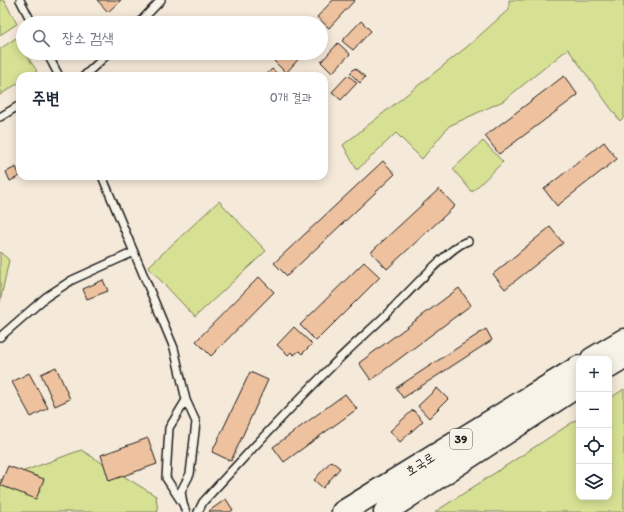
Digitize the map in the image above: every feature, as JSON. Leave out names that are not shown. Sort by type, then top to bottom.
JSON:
[{"type":"main road","points":[[597,356],[624,340]]},
{"type":"main road","points":[[612,365],[624,358]]},
{"type":"main road","name":"호국로","points":[[343,512],[576,369]]},
{"type":"main road","name":"호국로","points":[[385,512],[576,387]]},
{"type":"lane","points":[[20,0],[28,16]]},
{"type":"lane","points":[[146,16],[161,0]]},
{"type":"lane","points":[[50,60],[56,72]]},
{"type":"lane","points":[[88,72],[101,60]]},
{"type":"lane","points":[[0,117],[16,107]]},
{"type":"lane","points":[[104,180],[174,348],[186,400],[196,422],[190,474],[181,491],[186,512]]},
{"type":"lane","points":[[198,512],[204,502],[252,448],[332,366],[374,328],[443,259],[462,242],[468,241]]},
{"type":"lane","points":[[0,337],[40,301],[59,288],[72,280],[134,252]]},
{"type":"lane","points":[[183,504],[166,478],[169,428],[186,400]]},
{"type":"green space","points":[[0,0],[4,0],[16,25],[0,35]]},
{"type":"green space","points":[[509,0],[624,0],[624,117],[620,121],[568,49],[503,101],[449,126],[422,159],[396,133],[357,170],[343,145],[468,46],[509,9]]},
{"type":"green space","points":[[16,38],[16,60],[30,60],[37,71],[16,72],[16,85],[0,95],[0,49]]},
{"type":"green space","points":[[483,141],[503,162],[472,192],[453,169]]},
{"type":"green space","points":[[219,201],[266,251],[195,317],[148,267]]},
{"type":"green space","points":[[0,252],[9,260],[0,302]]},
{"type":"green space","points":[[624,389],[624,512],[435,512],[576,420],[576,500],[612,500],[612,397]]},
{"type":"green space","points":[[81,450],[156,496],[158,512],[0,512],[0,480]]},
{"type":"building","points":[[97,0],[121,0],[108,12]]},
{"type":"building","points":[[333,0],[355,0],[329,28],[328,16],[318,16]]},
{"type":"building","points":[[361,21],[371,31],[353,50],[342,41]]},
{"type":"building","points":[[338,43],[350,54],[332,73],[321,62],[323,60],[328,60],[328,54]]},
{"type":"building","points":[[298,60],[287,72],[285,72],[274,61]]},
{"type":"building","points":[[355,68],[365,77],[360,83],[350,73]]},
{"type":"building","points":[[348,75],[357,83],[341,100],[332,92]]},
{"type":"building","points":[[564,76],[578,95],[499,154],[485,136]]},
{"type":"building","points":[[604,142],[617,159],[557,206],[544,189]]},
{"type":"building","points":[[383,161],[395,174],[287,276],[274,263]]},
{"type":"building","points":[[16,167],[16,178],[10,181],[6,172]]},
{"type":"building","points":[[439,189],[455,206],[387,269],[371,252]]},
{"type":"building","points":[[550,227],[563,243],[505,289],[493,274]]},
{"type":"building","points":[[364,262],[380,277],[316,341],[300,325]]},
{"type":"building","points":[[259,277],[274,292],[211,356],[196,341]]},
{"type":"building","points":[[103,280],[108,291],[87,299],[83,289]]},
{"type":"building","points":[[459,288],[471,305],[371,380],[359,363]]},
{"type":"building","points":[[294,327],[312,344],[302,354],[299,351],[294,355],[291,352],[288,355],[277,345]]},
{"type":"building","points":[[486,329],[492,340],[403,398],[396,388]]},
{"type":"building","points":[[56,367],[70,399],[55,406],[41,374]]},
{"type":"building","points":[[250,372],[268,380],[231,461],[212,452]]},
{"type":"building","points":[[29,373],[48,408],[31,417],[12,382]]},
{"type":"building","points":[[437,388],[448,399],[429,418],[418,406]]},
{"type":"building","points":[[345,394],[357,409],[284,462],[273,447]]},
{"type":"building","points":[[413,410],[423,421],[400,442],[390,431]]},
{"type":"building","points":[[148,438],[157,464],[109,481],[101,455]]},
{"type":"building","points":[[331,461],[340,468],[323,488],[314,480]]},
{"type":"building","points":[[8,466],[44,479],[36,499],[0,485]]},
{"type":"building","points":[[226,499],[233,510],[230,512],[209,511]]}]
